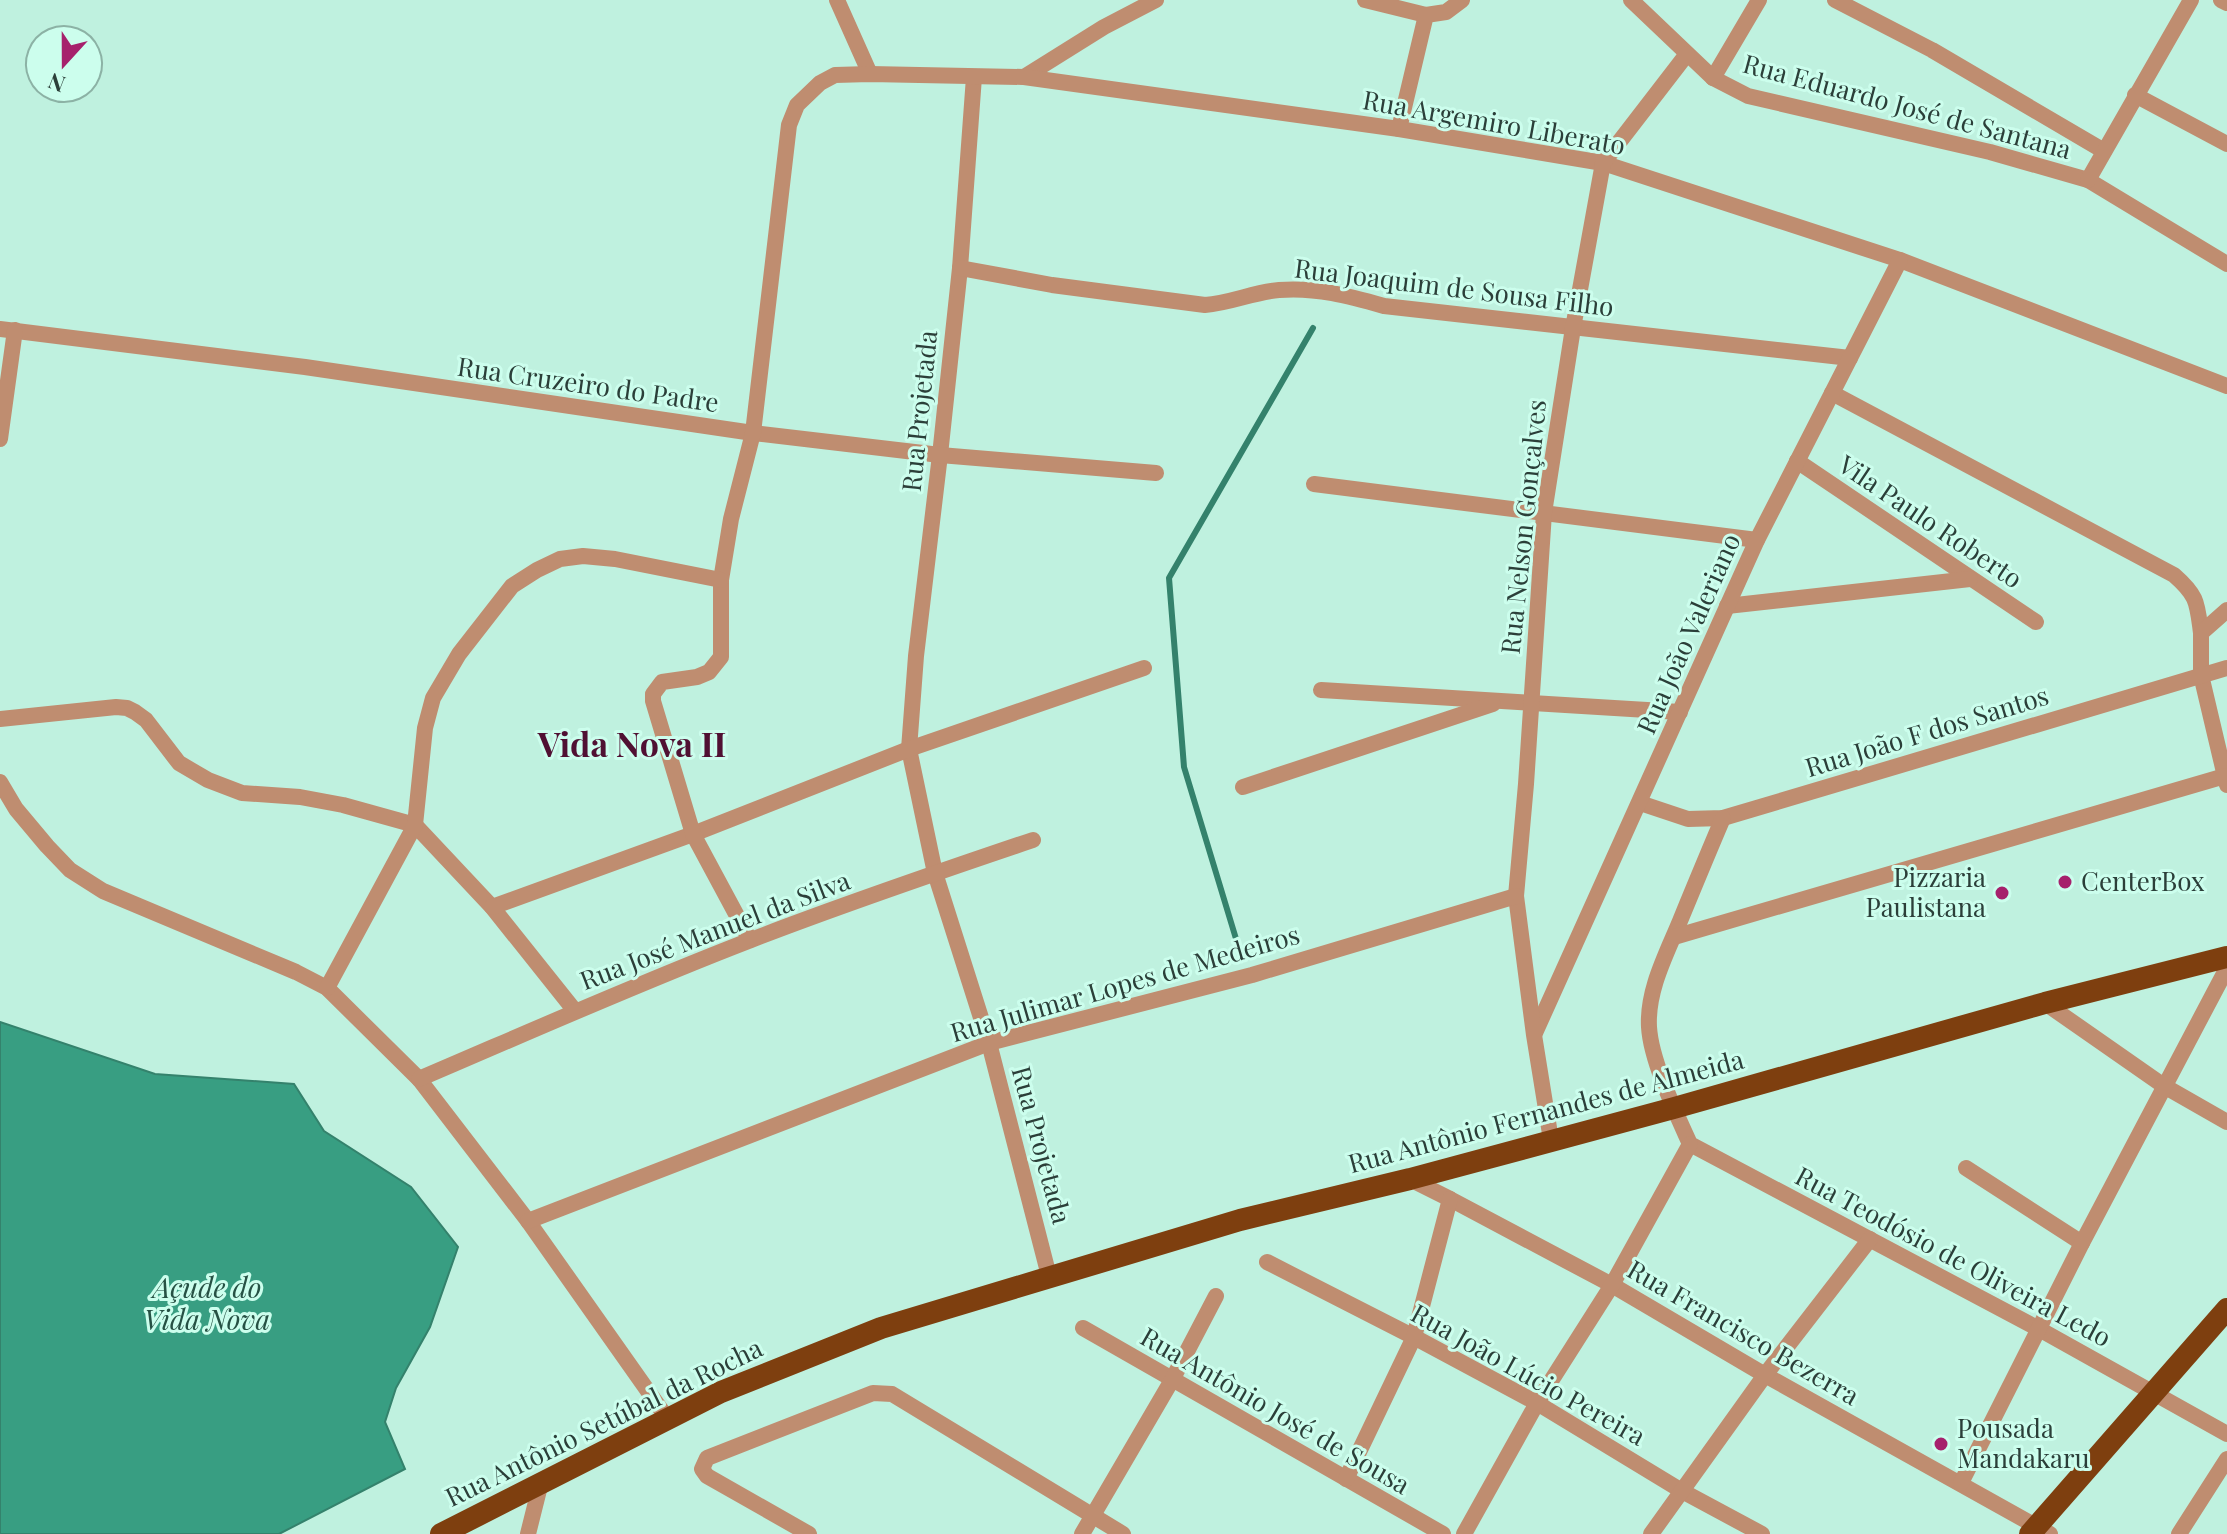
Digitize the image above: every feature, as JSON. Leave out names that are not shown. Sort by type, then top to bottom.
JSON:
[{"type":"highway","name":"Rua Antônio Fernandes de Almeida","points":[[881,1328],[1240,1220],[1410,1179],[2045,1003],[2227,957]]},
{"type":"highway","points":[[2039,1532],[2152,1393],[2227,1309]]},
{"type":"highway","name":"Rua Antônio Setúbal da Rocha","points":[[441,1534],[721,1392],[881,1328]]},
{"type":"street","points":[[837,0],[870,74]]},
{"type":"street","points":[[1024,77],[1104,27],[1156,0]]},
{"type":"street","points":[[1365,0],[1426,15],[1446,12],[1462,0]]},
{"type":"street","name":"Rua Eduardo José de Santana","points":[[1631,0],[1713,78],[1748,96],[1990,152],[2088,180],[2191,0]]},
{"type":"street","points":[[1713,78],[1759,0]]},
{"type":"street","points":[[1835,0],[1932,50],[2104,151]]},
{"type":"street","points":[[2221,0],[2227,3]]},
{"type":"street","points":[[1399,129],[1426,15]]},
{"type":"street","name":"Rua Nelson Gonçalves","points":[[1551,1140],[1516,896],[1544,513],[1603,163],[1687,54]]},
{"type":"street","name":"Rua Argemiro Liberato","points":[[693,834],[653,694],[662,682],[709,672],[721,657],[721,580],[731,519],[753,433],[789,125],[797,105],[820,83],[835,75],[1024,77],[1399,129],[1603,163],[1900,260],[2227,386]]},
{"type":"street","name":"Rua Projetada","points":[[974,77],[960,268],[916,656],[909,749],[935,873],[989,1043],[1049,1276]]},
{"type":"street","points":[[2135,95],[2227,144]]},
{"type":"street","points":[[2088,180],[2227,264]]},
{"type":"street","name":"Rua João Valeriano","points":[[1534,1035],[1757,540],[1900,260]]},
{"type":"street","name":"Rua Joaquim de Sousa Filho","points":[[960,268],[1052,285],[1189,304],[1227,303],[1278,290],[1314,290],[1341,293],[1384,306],[1850,358]]},
{"type":"street","points":[[0,439],[8,329]]},
{"type":"street","name":"Rua Cruzeiro do Padre","points":[[8,329],[305,367],[753,433],[940,455],[1156,473]]},
{"type":"street","points":[[1674,937],[2226,781],[2201,675],[2201,633],[2196,600],[2188,587],[2174,575],[1832,393]]},
{"type":"street","name":"Vila Paulo Roberto","points":[[1797,461],[2036,622]]},
{"type":"street","points":[[1314,484],[1757,540]]},
{"type":"street","points":[[327,988],[415,825],[425,728],[433,698],[459,654],[512,586],[560,559],[583,556],[615,559],[721,580]]},
{"type":"street","points":[[1727,606],[1970,579]]},
{"type":"street","points":[[2201,633],[2227,610]]},
{"type":"street","points":[[492,907],[693,834],[909,749],[1144,668]]},
{"type":"street","name":"Rua João F dos Santos","points":[[1640,803],[1688,819],[1723,818],[2227,668]]},
{"type":"street","points":[[1321,690],[1680,712]]},
{"type":"street","points":[[1243,787],[1502,701]]},
{"type":"street","points":[[0,719],[127,708],[146,720],[179,763],[208,780],[242,793],[300,797],[415,825],[492,907],[575,1011]]},
{"type":"street","points":[[0,782],[16,809],[47,846],[70,870],[103,891],[283,966],[327,988],[419,1079],[528,1221],[667,1418]]},
{"type":"street","points":[[1464,1534],[1537,1403],[1612,1285],[1690,1144],[1652,1047],[1649,1006],[1723,818]]},
{"type":"street","points":[[693,834],[750,940]]},
{"type":"street","name":"Rua José Manuel da Silva","points":[[419,1079],[750,940],[1033,840]]},
{"type":"street","name":"Rua Julimar Lopes de Medeiros","points":[[528,1221],[989,1043],[1252,975],[1516,896]]},
{"type":"street","points":[[1961,1483],[2082,1243],[2227,968]]},
{"type":"street","points":[[2045,1003],[2164,1086],[2227,1122]]},
{"type":"street","name":"Rua Teodósio de Oliveira Ledo","points":[[1690,1144],[2039,1329],[2227,1434]]},
{"type":"street","points":[[1966,1168],[2082,1243]]},
{"type":"street","name":"Rua Francisco Bezerra","points":[[1410,1179],[1612,1285],[1765,1375],[1961,1483],[2039,1532]]},
{"type":"street","points":[[1346,1479],[1414,1337],[1450,1199]]},
{"type":"street","points":[[1651,1534],[1765,1375],[1870,1239]]},
{"type":"street","name":"Rua João Lúcio Pereira","points":[[1267,1262],[1537,1403],[1682,1491],[1762,1534]]},
{"type":"street","points":[[1082,1534],[1172,1380],[1216,1296]]},
{"type":"street","name":"Rua Antônio José de Sousa","points":[[1083,1328],[1443,1534]]},
{"type":"street","points":[[809,1534],[707,1476],[702,1469],[707,1458],[873,1393],[892,1394],[1123,1534]]},
{"type":"street","points":[[2179,1534],[2227,1459]]},
{"type":"street","points":[[528,1534],[541,1482]]},
{"type":"water","name":"Açude do Vida Nova","points":[[0,1022],[155,1074],[294,1084],[324,1131],[411,1187],[458,1247],[430,1327],[396,1388],[385,1422],[405,1469],[279,1534],[0,1534]]},
{"type":"waterway","points":[[1240,952],[1184,767],[1169,578],[1313,328]]},
{"type":"place","name":"CenterBox","points":[[2065,882]]},
{"type":"place","name":"Pizzaria Paulistana","points":[[2002,893]]},
{"type":"place","name":"Pousada Mandakaru","points":[[1941,1444]]},
{"type":"district","name":"Vida Nova II","points":[[632,745]]}]
